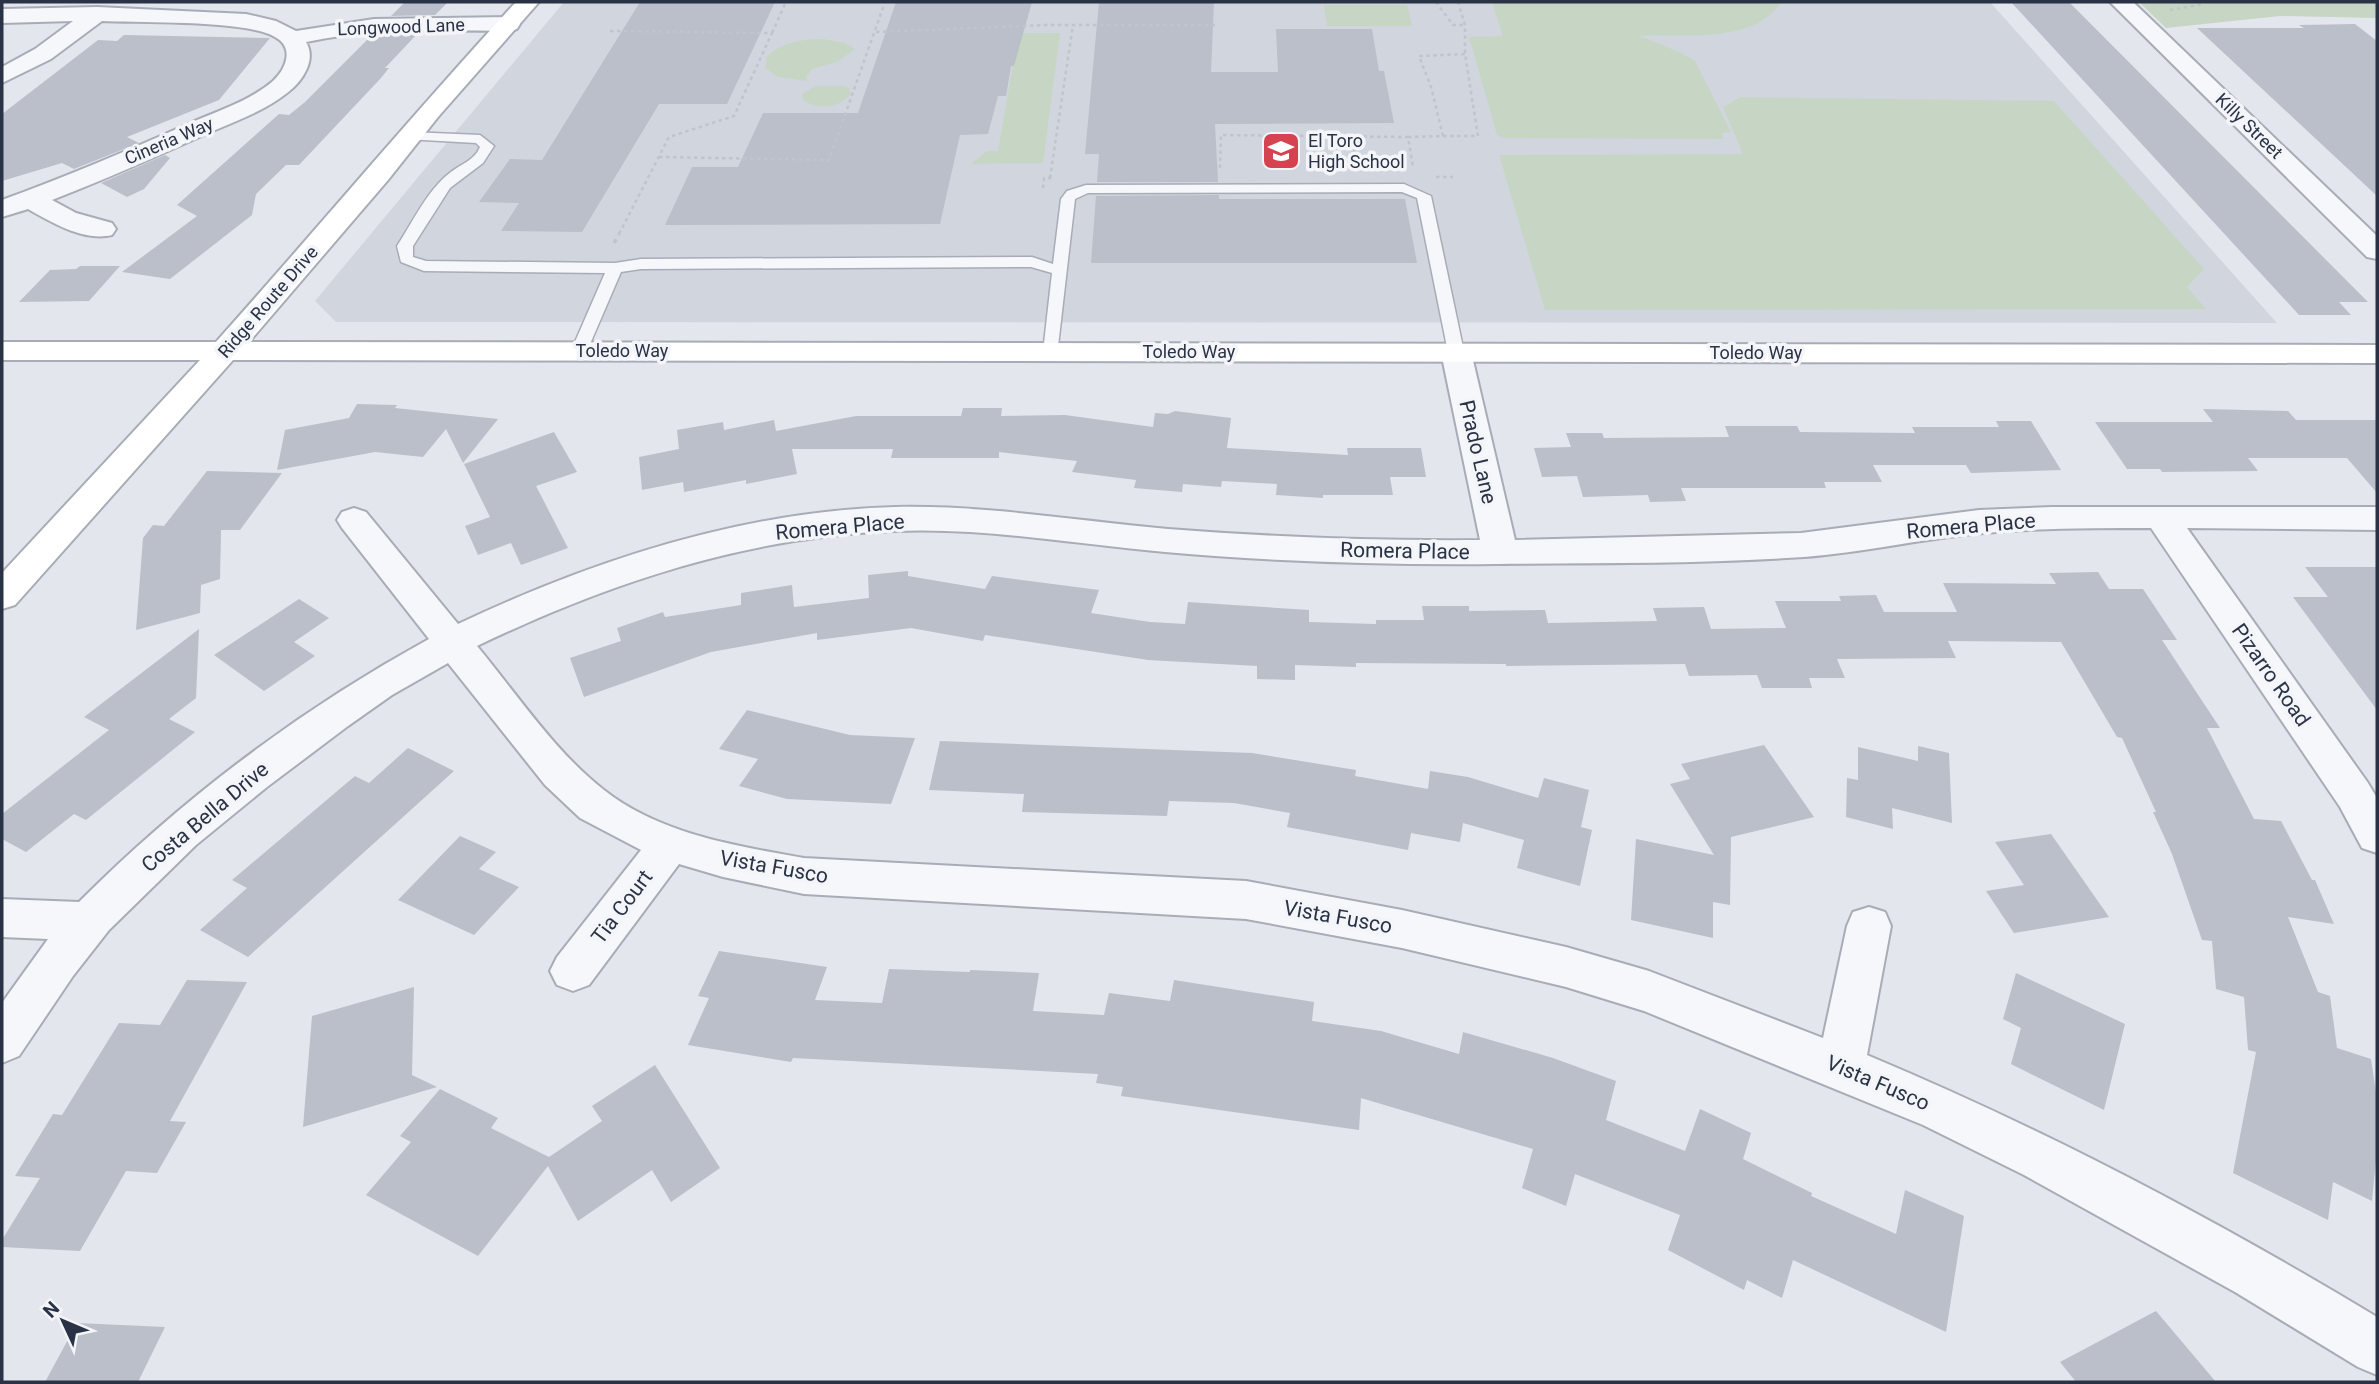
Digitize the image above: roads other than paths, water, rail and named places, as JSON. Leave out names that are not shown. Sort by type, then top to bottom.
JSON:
[{"type":"main road","name":"Ridge Route Drive","points":[[2,596],[225,351],[429,112],[528,2]]},
{"type":"main road","name":"Toledo Way","points":[[2,351],[2377,354]]},
{"type":"street","name":"Killy Street","points":[[2121,2],[2366,229],[2377,251]]},
{"type":"street","points":[[2,16],[97,14],[201,17],[257,23],[293,38]]},
{"type":"street","points":[[2,76],[43,54],[97,14]]},
{"type":"street","name":"Longwood Lane","points":[[293,38],[366,24],[509,24]]},
{"type":"street","name":"Cineria Way","points":[[2,209],[172,141],[278,89],[298,61],[300,52],[293,38]]},
{"type":"street","points":[[31,199],[66,219],[102,229]]},
{"type":"street","name":"Prado Lane","points":[[1456,352],[1500,552]]},
{"type":"street","name":"Romera Place","points":[[454,644],[596,578],[670,555],[749,536],[860,522],[967,519],[1124,537],[1299,549],[1500,552],[1805,545],[1999,520],[2161,516],[2377,518]]},
{"type":"street","name":"Pizarro Road","points":[[2161,516],[2354,795],[2377,836]]},
{"type":"street","name":"Vista Fusco","points":[[354,520],[559,774],[595,805],[671,842],[734,864],[804,876],[1246,901],[1402,929],[1566,967],[1648,992],[1841,1067],[1940,1109],[2042,1158],[2254,1273],[2377,1348]]},
{"type":"street","name":"Costa Bella Drive","points":[[2,1041],[89,922],[161,851],[236,787],[340,711],[396,674],[454,644]]},
{"type":"street","name":"Tia Court","points":[[573,971],[671,842]]},
{"type":"street","points":[[2,918],[89,922]]},
{"type":"street","points":[[1841,1067],[1869,926]]},
{"type":"lane","points":[[410,136],[480,139],[487,146],[485,153],[478,160],[451,179],[405,246],[406,259],[424,266],[608,268],[641,264],[1032,262],[1060,271]]},
{"type":"lane","points":[[1051,352],[1068,199],[1072,194],[1086,189],[1404,188],[1423,196],[1456,352]]},
{"type":"lane","points":[[579,351],[608,268]]},
{"type":"place","name":"El Toro High School","points":[[1281,151]]}]
